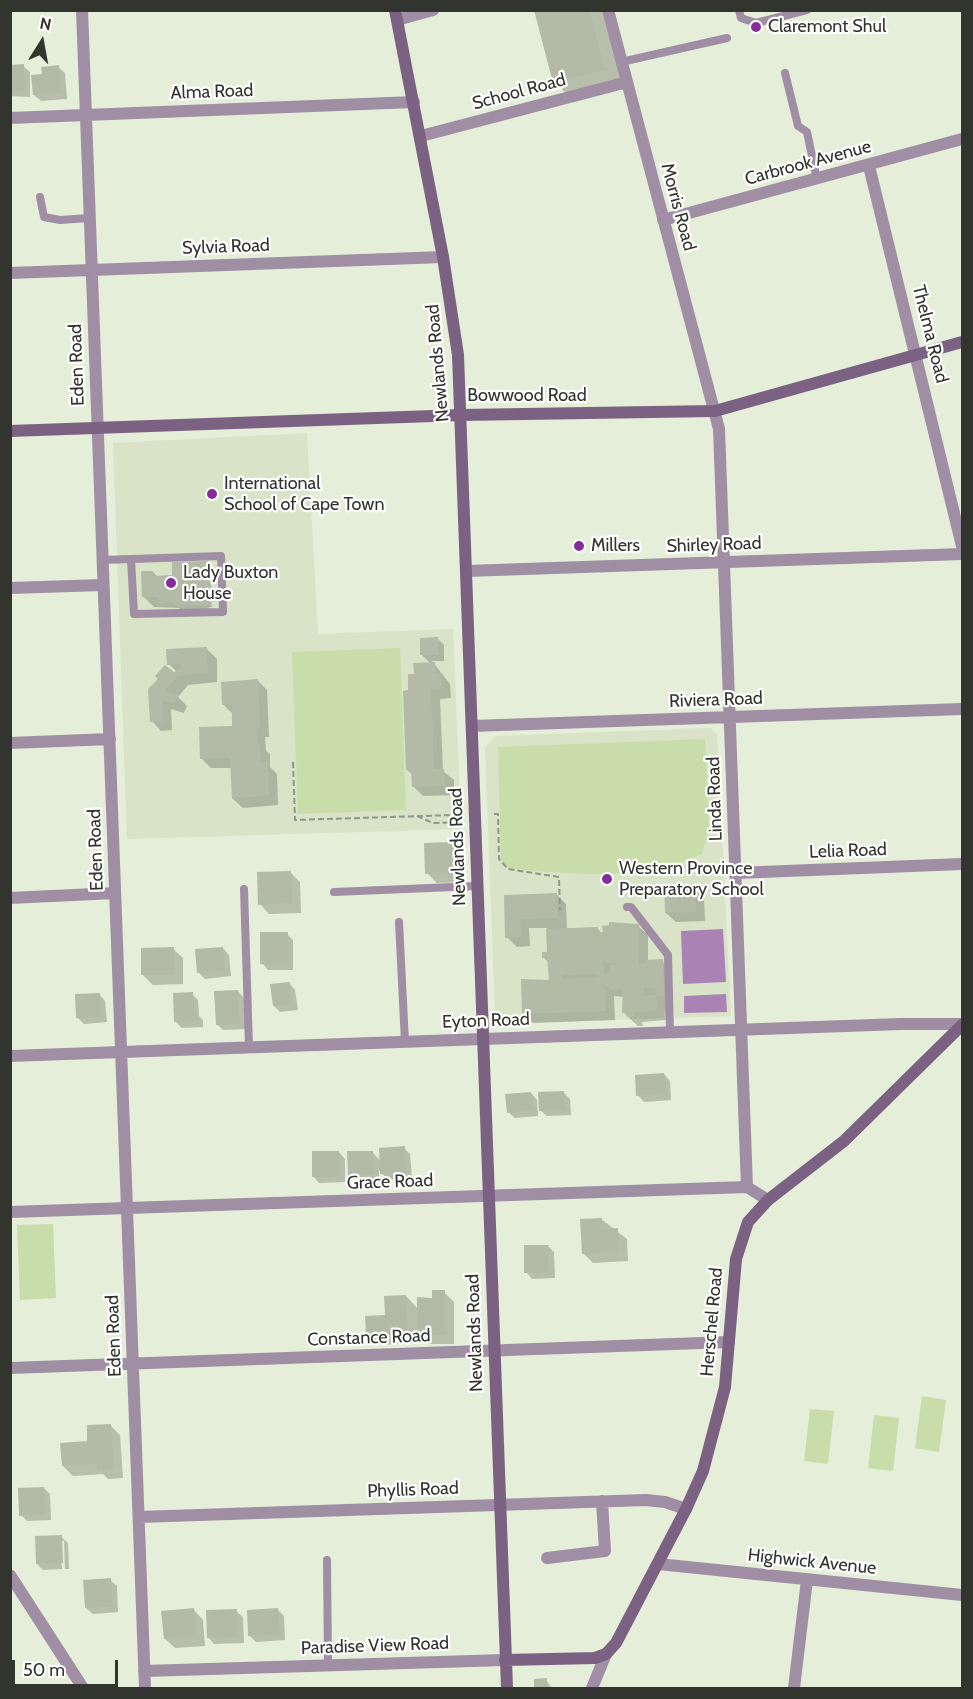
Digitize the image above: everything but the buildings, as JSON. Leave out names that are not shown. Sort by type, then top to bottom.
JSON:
[{"type":"street","name":"Eden Road","points":[[82,10],[121,1052],[129,1209],[145,1689]]},
{"type":"street","points":[[396,15],[434,10]]},
{"type":"street","name":"Morris Road","points":[[608,10],[715,411]]},
{"type":"street","name":"Newlands Road","points":[[396,15],[455,323],[461,415],[487,1196],[507,1689]]},
{"type":"street","name":"School Road","points":[[421,136],[627,82]]},
{"type":"street","name":"Alma Road","points":[[10,118],[414,102]]},
{"type":"street","name":"Carbrook Avenue","points":[[663,220],[963,139]]},
{"type":"street","name":"Thelma Road","points":[[869,166],[963,546]]},
{"type":"street","name":"Sylvia Road","points":[[10,273],[444,257]]},
{"type":"street","name":"Bowwood Road","points":[[10,431],[461,415],[715,411],[963,342]]},
{"type":"street","name":"Linda Road","points":[[715,411],[720,429],[747,1187]]},
{"type":"street","name":"Shirley Road","points":[[466,571],[963,554]]},
{"type":"street","points":[[10,588],[103,585]]},
{"type":"street","name":"Riviera Road","points":[[472,726],[963,709]]},
{"type":"street","points":[[10,743],[110,740]]},
{"type":"street","name":"Lelia Road","points":[[736,873],[963,864]]},
{"type":"street","points":[[10,898],[115,893]]},
{"type":"street","name":"Eyton Road","points":[[10,1056],[742,1029],[963,1024]]},
{"type":"street","name":"Herschel Road","points":[[592,1689],[606,1654],[616,1643],[658,1564],[703,1470],[718,1418],[729,1342],[738,1250],[748,1222],[768,1200],[844,1141],[963,1024]]},
{"type":"street","points":[[747,1187],[768,1200]]},
{"type":"street","name":"Grace Road","points":[[10,1212],[747,1187]]},
{"type":"street","name":"Constance Road","points":[[10,1368],[729,1342]]},
{"type":"street","points":[[547,1558],[605,1551],[602,1501]]},
{"type":"street","name":"Phyllis Road","points":[[139,1517],[602,1501],[665,1502],[686,1509]]},
{"type":"street","name":"Highwick Avenue","points":[[658,1564],[963,1595]]},
{"type":"street","points":[[10,1575],[83,1689]]},
{"type":"street","points":[[794,1689],[807,1580]]},
{"type":"street","name":"Paradise View Road","points":[[144,1671],[595,1658],[606,1654]]},
{"type":"lane","points":[[739,10],[741,18],[756,23],[807,10]]},
{"type":"lane","points":[[621,62],[727,38]]},
{"type":"lane","points":[[786,73],[798,126],[807,132],[817,180]]},
{"type":"lane","points":[[40,197],[44,217],[60,220],[89,218]]},
{"type":"lane","points":[[102,560],[131,559],[221,556],[223,612],[134,614],[131,559]]},
{"type":"lane","points":[[334,892],[477,886]]},
{"type":"lane","points":[[244,889],[249,1047]]},
{"type":"lane","points":[[627,907],[631,907],[668,955],[670,1032]]},
{"type":"lane","points":[[399,922],[405,1042]]},
{"type":"lane","points":[[327,1560],[328,1665]]},
{"type":"path","points":[[293,762],[295,819],[454,815]]},
{"type":"path","points":[[494,814],[498,814],[499,859],[508,869],[559,877],[560,910]]},
{"type":"path","points":[[414,815],[433,823],[463,822]]},
{"type":"shaded area","points":[[307,433],[318,634],[453,629],[461,829],[127,839],[113,443]]},
{"type":"shaded area","name":"Western Province Preparatory School","points":[[711,728],[717,734],[731,1016],[675,1018],[674,1011],[664,1011],[664,1018],[505,1024],[495,1015],[485,747],[496,736]]},
{"type":"shaded area","points":[[723,929],[726,982],[683,984],[681,931]]},
{"type":"shaded area","points":[[726,994],[727,1012],[684,1013],[684,996]]},
{"type":"green space","points":[[400,648],[406,810],[298,814],[292,652]]},
{"type":"green space","points":[[705,739],[709,831],[702,854],[656,869],[606,874],[556,873],[508,868],[501,859],[498,747]]},
{"type":"green space","points":[[53,1224],[56,1298],[20,1300],[17,1225]]},
{"type":"green space","points":[[922,1396],[946,1400],[939,1452],[915,1448]]},
{"type":"green space","points":[[810,1409],[834,1411],[828,1464],[804,1461]]},
{"type":"green space","points":[[874,1415],[899,1418],[893,1471],[868,1468]]},
{"type":"place","name":"Claremont Shul","points":[[756,27]]},
{"type":"place","name":"International School of Cape Town","points":[[212,494]]},
{"type":"place","name":"Millers","points":[[579,546]]},
{"type":"place","name":"Lady Buxton House","points":[[171,583]]},
{"type":"place","name":"Western Province Preparatory School","points":[[607,879]]}]
